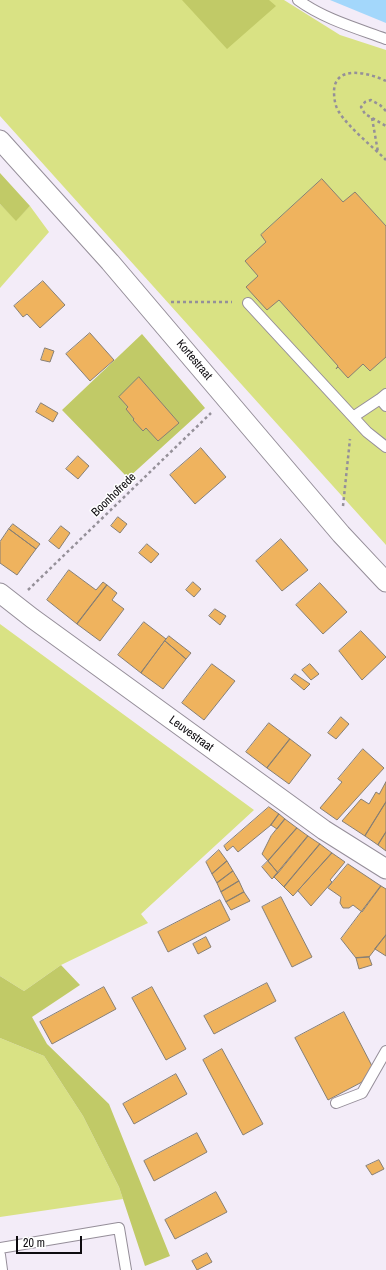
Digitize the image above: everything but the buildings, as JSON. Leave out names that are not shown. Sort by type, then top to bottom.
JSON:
[{"type":"street","name":"Kortestraat","points":[[0,140],[144,302],[341,534],[386,582]]},
{"type":"street","name":"Leuvestraat","points":[[7,598],[324,830],[386,869]]},
{"type":"lane","points":[[298,0],[310,8],[349,26],[386,39]]},
{"type":"lane","points":[[248,303],[352,417],[367,432],[386,447]]},
{"type":"lane","points":[[352,417],[384,399]]},
{"type":"lane","points":[[336,1103],[362,1093],[386,1051]]},
{"type":"lane","points":[[0,1248],[119,1228],[126,1270]]},
{"type":"lane","points":[[0,1255],[2,1270]]},
{"type":"path","points":[[386,81],[358,72],[342,75],[334,84],[334,97],[338,110],[346,122],[386,160]]},
{"type":"path","points":[[386,111],[380,105],[371,100],[365,102],[361,107],[365,114],[386,126]]},
{"type":"path","points":[[372,118],[378,153]]},
{"type":"path","points":[[144,302],[248,303]]},
{"type":"path","name":"Boonhofrede","points":[[7,598],[90,532],[226,398]]},
{"type":"path","points":[[341,534],[352,417]]},
{"type":"green space","points":[[0,0],[284,0],[340,35],[386,50],[386,545],[0,116]]},
{"type":"green space","points":[[182,0],[269,0],[276,6],[227,49]]},
{"type":"green space","points":[[0,173],[30,206],[16,221],[0,204]]},
{"type":"green space","points":[[0,204],[16,220],[30,206],[49,232],[0,288]]},
{"type":"green space","points":[[142,334],[205,408],[128,478],[62,410]]},
{"type":"green space","points":[[0,624],[254,810],[141,914],[148,923],[61,965],[24,991],[0,976]]},
{"type":"green space","points":[[61,965],[80,985],[32,1017],[47,1044],[109,1104],[170,1256],[145,1266],[119,1187],[83,1116],[44,1056],[0,1038],[0,976],[24,991]]},
{"type":"green space","points":[[0,1038],[44,1056],[83,1116],[119,1187],[123,1199],[0,1217]]},
{"type":"water","points":[[330,0],[386,0],[386,23]]}]
